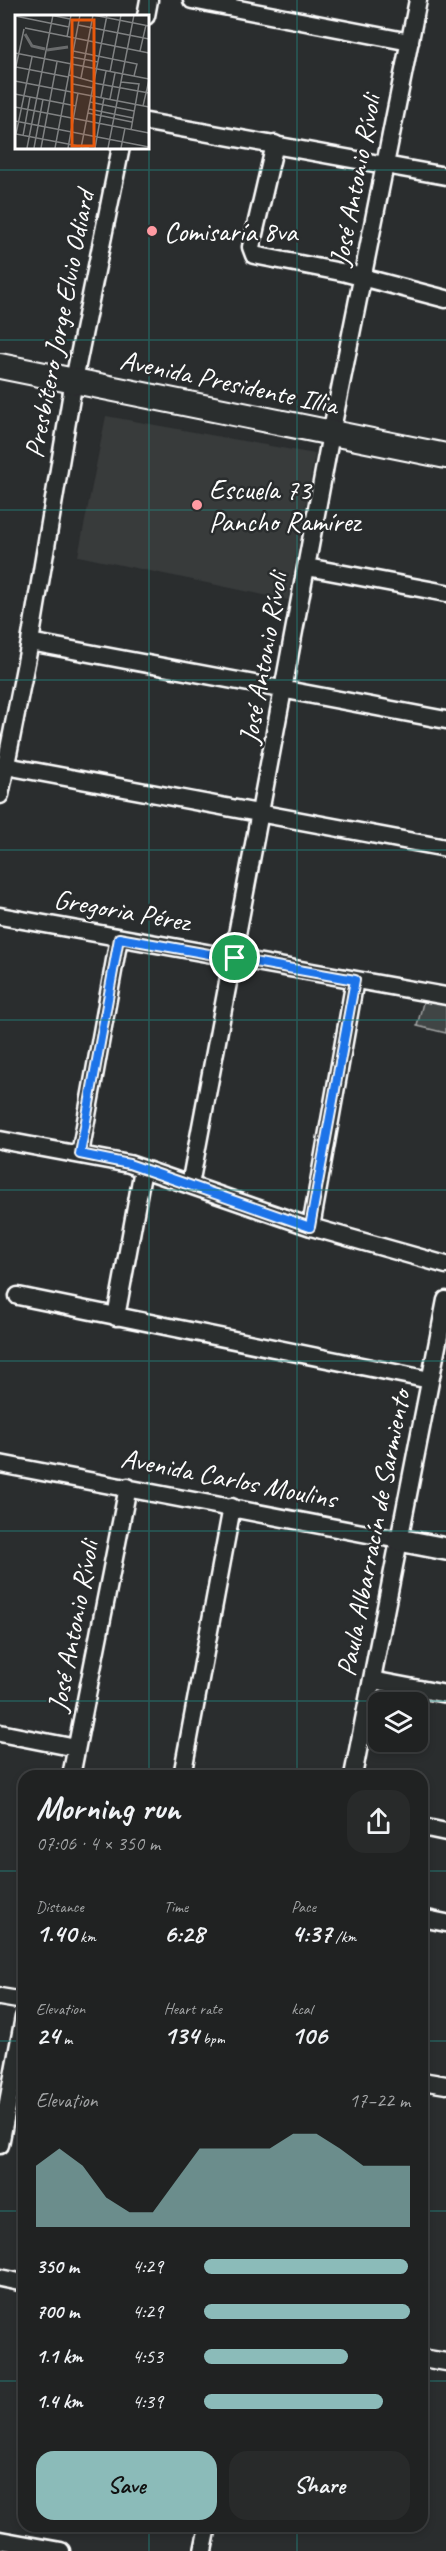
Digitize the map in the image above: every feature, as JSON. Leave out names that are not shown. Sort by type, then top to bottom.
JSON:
[{"type":"main road","name":"Avenida Presidente Illia","points":[[0,366],[446,456]]},
{"type":"street","points":[[146,15],[149,0]]},
{"type":"street","points":[[192,0],[410,42]]},
{"type":"street","name":"José Antonio Rívoli","points":[[190,1185],[235,958],[331,434],[418,0]]},
{"type":"street","points":[[148,122],[446,176]]},
{"type":"street","points":[[275,144],[251,247],[254,255],[363,277],[446,299]]},
{"type":"street","name":"Presbítero Jorge Elvio Odiard","points":[[0,795],[30,642],[74,380],[121,148]]},
{"type":"street","points":[[307,567],[446,592]]},
{"type":"street","points":[[30,642],[446,720]]},
{"type":"street","points":[[6,766],[446,848]]},
{"type":"street","name":"Gregoria Pérez","points":[[0,916],[446,996]]},
{"type":"street","points":[[80,1154],[119,938]]},
{"type":"street","points":[[310,1227],[355,980]]},
{"type":"street","points":[[0,1140],[80,1154],[143,1169],[310,1227],[446,1265]]},
{"type":"street","points":[[116,1317],[143,1169]]},
{"type":"street","points":[[18,1296],[430,1380]]},
{"type":"street","name":"Paula Albarracín de Sarmiento","points":[[354,1770],[446,1300]]},
{"type":"street","name":"Avenida Carlos Moulins","points":[[0,1464],[446,1550]]},
{"type":"street","name":"José Antonio Rívoli","points":[[72,1770],[128,1487]]},
{"type":"street","points":[[183,1770],[232,1507]]},
{"type":"street","points":[[372,1680],[446,1694]]},
{"type":"street","points":[[0,1733],[76,1748]]},
{"type":"street","points":[[428,1828],[446,1832]]},
{"type":"street","points":[[428,1919],[446,1923]]},
{"type":"street","points":[[0,1997],[18,2000]]},
{"type":"street","points":[[0,2145],[18,2049]]},
{"type":"street","points":[[428,2082],[446,2085]]},
{"type":"street","points":[[0,2278],[18,2282]]},
{"type":"street","points":[[428,2359],[446,2362]]},
{"type":"street","points":[[203,2551],[207,2532]]},
{"type":"street","points":[[0,2540],[61,2551]]},
{"type":"shaded area","name":"Escuela 73 Pancho Ramírez","points":[[106,416],[315,454],[288,600],[78,556]]},
{"type":"shaded area","points":[[424,999],[446,1004],[446,1033],[417,1026]]},
{"type":"place","name":"Comisaría 8va","points":[[152,231]]},
{"type":"place","name":"Escuela 73 Pancho Ramírez","points":[[197,505]]},
{"type":"route","points":[[119,938],[235,958],[355,980],[310,1227],[129,1164],[80,1154],[119,938]]}]
